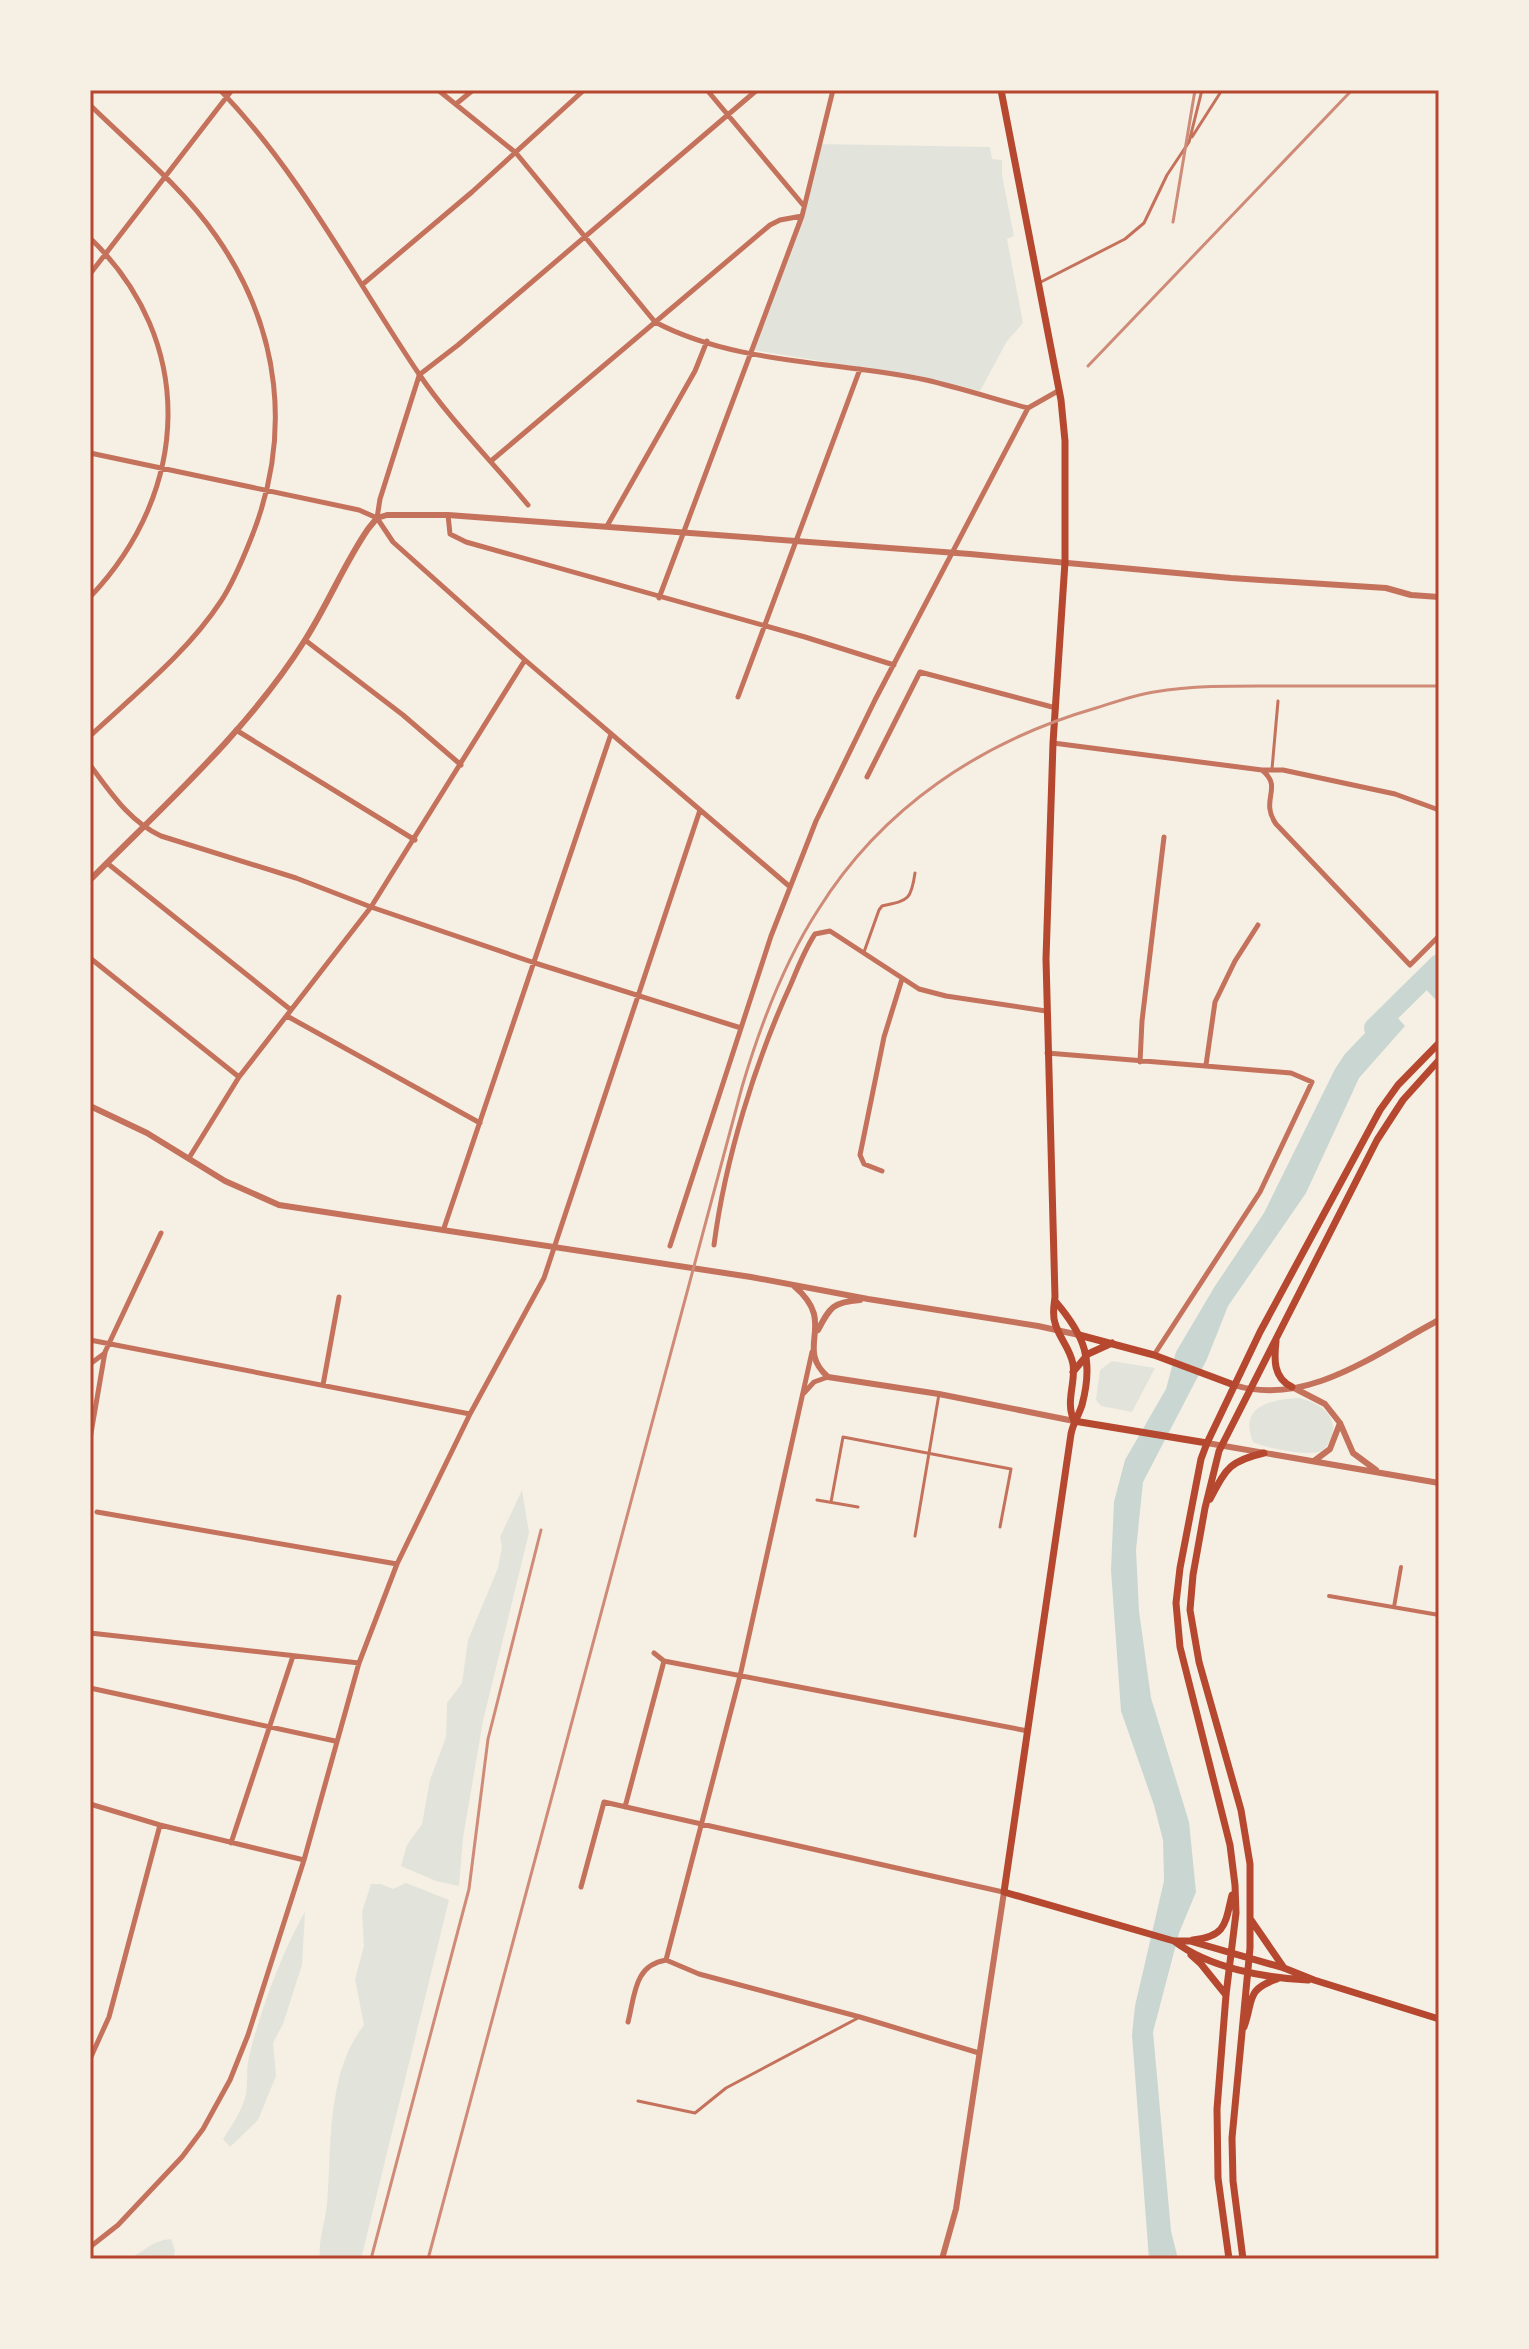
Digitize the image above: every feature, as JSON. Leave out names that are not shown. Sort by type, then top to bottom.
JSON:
[{"type":"main road","points":[[1001,90],[1018,168],[1036,285],[1064,429],[1065,562],[1053,743],[1046,1011],[1053,1312],[1058,1330],[1070,1351],[1073,1372],[1069,1407],[1074,1421]]},
{"type":"main road","points":[[1229,2259],[1218,2178],[1217,2140],[1226,1995],[1236,1913],[1235,1885],[1226,1831],[1190,1694],[1177,1615],[1180,1568],[1201,1459],[1234,1385],[1380,1110],[1398,1085],[1439,1043]]},
{"type":"main road","points":[[1243,2259],[1231,2158],[1249,1958],[1250,1864],[1241,1810],[1206,1694],[1191,1623],[1191,1592],[1205,1508],[1222,1446],[1383,1130],[1403,1100],[1439,1060]]},
{"type":"main road","points":[[1055,1301],[1079,1335],[1088,1354],[1088,1374],[1082,1406],[1074,1421],[1004,1892],[1174,1941],[1190,1941],[1215,1936],[1223,1927],[1235,1885]]},
{"type":"main road","points":[[1079,1335],[1158,1356],[1234,1385]]},
{"type":"main road","points":[[1276,1336],[1274,1356],[1277,1372],[1281,1380],[1292,1387]]},
{"type":"main road","points":[[1073,1372],[1088,1354],[1112,1343]]},
{"type":"main road","points":[[1074,1421],[1207,1443]]},
{"type":"main road","points":[[1205,1508],[1230,1465],[1264,1453]]},
{"type":"main road","points":[[1251,1920],[1284,1968]]},
{"type":"main road","points":[[1174,1941],[1201,1964],[1226,1995]]},
{"type":"main road","points":[[1190,1941],[1439,2019]]},
{"type":"main road","points":[[1186,1951],[1280,1978],[1314,1980]]},
{"type":"main road","points":[[1240,2036],[1253,1993],[1265,1983],[1280,1978]]},
{"type":"street","points":[[220,90],[281,161],[419,375],[528,505]]},
{"type":"street","points":[[90,274],[232,90]]},
{"type":"street","points":[[438,90],[516,153],[655,322],[751,353],[926,380],[1028,408]]},
{"type":"street","points":[[456,104],[473,90]]},
{"type":"street","points":[[363,284],[516,153],[584,90]]},
{"type":"street","points":[[707,90],[804,206]]},
{"type":"street","points":[[90,880],[179,794],[236,730],[305,640],[363,536],[377,518],[380,499],[419,375],[757,90]]},
{"type":"street","points":[[659,598],[802,216],[833,90]]},
{"type":"street","points":[[90,105],[199,213],[242,276],[257,310],[272,373],[276,414],[268,492],[222,601],[178,652],[90,736]]},
{"type":"street","points":[[491,461],[770,225],[802,216]]},
{"type":"street","points":[[90,238],[105,253],[140,301],[164,362],[168,403],[161,466],[136,535],[121,560],[90,597]]},
{"type":"street","points":[[607,526],[695,371],[707,341]]},
{"type":"street","points":[[738,697],[860,369]]},
{"type":"street","points":[[670,1246],[789,886],[833,785],[1028,408],[1058,391]]},
{"type":"street","points":[[90,453],[359,510],[377,518],[393,542],[525,660],[789,886]]},
{"type":"street","points":[[377,518],[400,514],[448,515],[683,531],[1231,578],[1386,588],[1411,595],[1439,597]]},
{"type":"street","points":[[448,515],[450,532],[455,538],[894,665]]},
{"type":"street","points":[[305,640],[403,715],[461,765]]},
{"type":"street","points":[[189,1158],[239,1077],[371,907],[525,660]]},
{"type":"street","points":[[867,777],[920,672],[1056,708]]},
{"type":"street","points":[[236,730],[415,840]]},
{"type":"street","points":[[444,1228],[611,734]]},
{"type":"street","points":[[1053,743],[1272,769],[1395,794],[1439,810]]},
{"type":"street","points":[[90,765],[143,827],[161,836],[296,878],[535,963],[741,1028]]},
{"type":"street","points":[[1262,770],[1273,787],[1268,805],[1276,824],[1410,965],[1439,936]]},
{"type":"street","points":[[90,2247],[118,2225],[161,2182],[203,2129],[248,2035],[304,1860],[359,1663],[397,1564],[470,1414],[535,1297],[556,1248],[700,810]]},
{"type":"street","points":[[1140,1062],[1164,837]]},
{"type":"street","points":[[107,863],[291,1010]]},
{"type":"street","points":[[1206,1065],[1215,1002],[1235,961],[1258,925]]},
{"type":"street","points":[[714,1245],[717,1219],[746,1102],[775,1018],[810,941],[819,931],[830,931],[902,979],[928,992],[1046,1011]]},
{"type":"street","points":[[90,958],[239,1077]]},
{"type":"street","points":[[882,1171],[864,1164],[860,1155],[886,1028],[902,979]]},
{"type":"street","points":[[287,1016],[480,1123]]},
{"type":"street","points":[[1047,1053],[1291,1073],[1310,1080],[1312,1086],[1260,1192],[1158,1356]]},
{"type":"street","points":[[90,1106],[147,1133],[225,1181],[279,1205],[444,1228],[785,1283],[1079,1335]]},
{"type":"street","points":[[90,1439],[105,1352],[161,1233]]},
{"type":"street","points":[[666,1960],[740,1676],[816,1333],[816,1316],[810,1303],[794,1286]]},
{"type":"street","points":[[323,1385],[339,1297]]},
{"type":"street","points":[[816,1333],[829,1310],[838,1302],[868,1299]]},
{"type":"street","points":[[1234,1385],[1249,1390],[1317,1383],[1365,1361],[1439,1320]]},
{"type":"street","points":[[90,1340],[470,1414]]},
{"type":"street","points":[[90,1364],[105,1352]]},
{"type":"street","points":[[812,1352],[817,1365],[828,1377]]},
{"type":"street","points":[[802,1397],[810,1385],[828,1377],[939,1394],[1074,1421]]},
{"type":"street","points":[[1292,1387],[1325,1404],[1340,1423],[1353,1453],[1379,1472]]},
{"type":"street","points":[[1312,1463],[1330,1449],[1340,1423]]},
{"type":"street","points":[[1207,1443],[1439,1483]]},
{"type":"street","points":[[97,1512],[397,1564]]},
{"type":"street","points":[[1394,1607],[1401,1567]]},
{"type":"street","points":[[1329,1596],[1439,1615]]},
{"type":"street","points":[[90,1633],[359,1663]]},
{"type":"street","points":[[654,1653],[664,1661],[1028,1731]]},
{"type":"street","points":[[231,1843],[293,1656]]},
{"type":"street","points":[[625,1807],[664,1661]]},
{"type":"street","points":[[90,1688],[335,1741]]},
{"type":"street","points":[[581,1887],[604,1802],[1004,1892],[956,2209],[942,2259]]},
{"type":"street","points":[[90,1804],[160,1825],[304,1860]]},
{"type":"street","points":[[90,2059],[109,2017],[160,1825]]},
{"type":"street","points":[[628,2022],[640,1976],[654,1962],[666,1960],[699,1974],[979,2053]]},
{"type":"lane","points":[[1189,142],[1202,90]]},
{"type":"lane","points":[[1036,285],[1135,233],[1151,212],[1167,175],[1222,90]]},
{"type":"lane","points":[[1272,769],[1278,701]]},
{"type":"lane","points":[[864,952],[879,910],[882,906],[896,904],[908,897],[912,892],[915,873]]},
{"type":"lane","points":[[915,1536],[939,1394]]},
{"type":"lane","points":[[831,1502],[843,1437],[1011,1469],[1000,1527]]},
{"type":"lane","points":[[817,1500],[858,1507]]},
{"type":"lane","points":[[638,2101],[695,2113],[726,2088],[860,2017]]},
{"type":"shaded area","points":[[819,144],[990,147],[992,159],[1002,160],[1014,236],[1007,239],[1023,323],[1007,341],[980,391],[925,378],[753,350],[802,213]]},
{"type":"shaded area","points":[[1439,957],[1439,995],[1435,999],[1416,979]]},
{"type":"shaded area","points":[[1389,1008],[1405,1026],[1359,1078],[1306,1193],[1228,1306],[1207,1359],[1143,1482],[1136,1550],[1139,1611],[1151,1698],[1189,1822],[1196,1892],[1179,1933],[1153,2032],[1171,2231],[1178,2259],[1149,2259],[1132,2035],[1135,2006],[1164,1881],[1163,1840],[1121,1711],[1111,1570],[1114,1502],[1125,1460],[1166,1389],[1176,1352],[1264,1213],[1335,1069],[1345,1054]]},
{"type":"shaded area","points":[[1112,1361],[1155,1368],[1132,1412],[1101,1406],[1096,1400],[1100,1370]]},
{"type":"shaded area","points":[[1299,1398],[1319,1406],[1329,1415],[1333,1428],[1325,1448],[1315,1453],[1297,1452],[1253,1442],[1250,1420],[1260,1407],[1278,1400]]},
{"type":"shaded area","points":[[522,1490],[529,1533],[483,1721],[463,1838],[459,1886],[436,1881],[401,1866],[407,1845],[422,1824],[430,1780],[446,1737],[447,1703],[462,1683],[468,1640],[498,1568],[502,1547],[500,1537]]},
{"type":"shaded area","points":[[406,1883],[449,1900],[361,2259],[320,2259],[337,2087],[352,2044],[364,2025],[355,1979],[364,1946],[362,1912],[371,1884],[393,1889]]},
{"type":"shaded area","points":[[305,1912],[302,1965],[283,2024],[273,2043],[276,2076],[258,2120],[230,2147],[223,2139],[244,2100],[248,2062],[259,2022],[280,1963]]},
{"type":"shaded area","points":[[171,2239],[175,2250],[173,2259],[128,2259],[153,2244]]},
{"type":"waterway","points":[[1374,1028],[1439,964]]},
{"type":"railway","points":[[1173,222],[1195,90]]},
{"type":"railway","points":[[1088,366],[1352,90]]},
{"type":"railway","points":[[428,2259],[742,1087],[774,996],[818,910],[872,840],[904,810],[975,759],[1054,722],[1140,695],[1186,688],[1439,686]]},
{"type":"railway","points":[[371,2259],[469,1889],[488,1739],[541,1530]]}]
